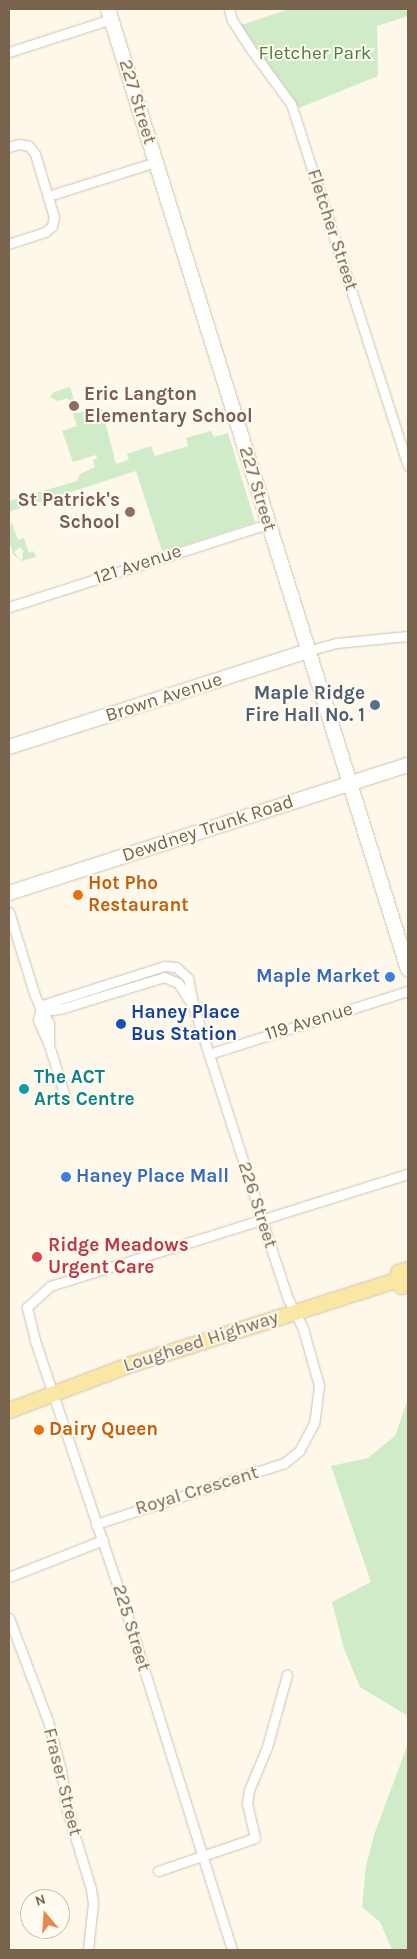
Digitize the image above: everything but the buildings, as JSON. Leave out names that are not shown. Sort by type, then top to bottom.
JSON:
[{"type":"main road","name":"227 Street","points":[[110,14],[408,969]]},
{"type":"main road","name":"Brown Avenue","points":[[9,747],[308,652]]},
{"type":"main road","name":"Dewdney Trunk Road","points":[[9,893],[408,765]]},
{"type":"main road","name":"Lougheed Highway","points":[[9,1410],[53,1393],[295,1311],[402,1282],[398,1272],[408,1269]]},
{"type":"street","name":"Fletcher Street","points":[[229,9],[232,20],[250,48],[291,104],[408,466]]},
{"type":"street","points":[[9,52],[110,14]]},
{"type":"street","points":[[9,147],[19,144],[29,146],[35,154],[54,216],[52,226],[45,232],[9,244]]},
{"type":"street","points":[[48,196],[156,162]]},
{"type":"street","name":"121 Avenue","points":[[9,607],[268,524]]},
{"type":"street","name":"Brown Avenue","points":[[308,652],[336,643],[408,636]]},
{"type":"street","points":[[9,912],[40,1009],[38,1020],[49,1045],[66,1100]]},
{"type":"street","name":"226 Street","points":[[40,1009],[164,966],[176,967],[188,978],[194,1008],[262,1219],[309,1347],[319,1395],[314,1423],[295,1454]]},
{"type":"street","points":[[40,1009],[164,977],[178,983],[194,1008]]},
{"type":"street","name":"119 Avenue","points":[[209,1054],[408,991]]},
{"type":"street","points":[[262,1219],[408,1174]]},
{"type":"street","name":"225 Street","points":[[232,1950],[103,1540],[53,1393],[27,1307],[50,1286],[262,1219]]},
{"type":"street","name":"Royal Crescent","points":[[96,1524],[280,1464],[295,1454]]},
{"type":"street","points":[[9,1577],[103,1540]]},
{"type":"street","name":"Fraser Street","points":[[9,1618],[48,1721],[61,1770],[66,1807],[91,1889],[93,1903],[88,1950]]},
{"type":"street","points":[[158,1871],[255,1838],[247,1803],[249,1790],[267,1747],[287,1675]]},
{"type":"green space","name":"Fletcher Park","points":[[289,9],[406,9],[408,16],[377,26],[378,76],[299,108],[241,25]]},
{"type":"green space","points":[[70,387],[78,413],[101,406],[116,464],[129,460],[127,454],[151,446],[155,456],[188,446],[186,438],[211,431],[214,437],[228,433],[255,522],[137,561],[162,551],[136,471],[9,512],[9,501],[77,481],[80,474],[95,467],[93,460],[97,458],[96,455],[73,462],[62,431],[77,426],[68,398],[58,401],[50,397],[54,392]]},
{"type":"green space","points":[[12,523],[18,540],[24,538],[29,553],[34,551],[36,557],[22,561],[23,551],[20,547],[14,552],[22,562],[13,554],[9,541],[9,527]]},
{"type":"green space","points":[[408,1399],[408,1716],[360,1687],[344,1649],[332,1602],[371,1582],[331,1466],[368,1458],[395,1436]]},
{"type":"green space","points":[[408,1744],[408,1950],[392,1950],[380,1922],[362,1907],[366,1866],[375,1832]]},
{"type":"place","name":"Eric Langton Elementary School","points":[[74,406]]},
{"type":"place","name":"St Patrick's School","points":[[130,512]]},
{"type":"place","name":"Maple Ridge Fire Hall No. 1","points":[[375,705]]},
{"type":"place","name":"Hot Pho Restaurant","points":[[78,895]]},
{"type":"place","name":"Maple Market","points":[[390,977]]},
{"type":"place","name":"Haney Place Bus Station","points":[[121,1024]]},
{"type":"place","name":"The ACT Arts Centre","points":[[24,1089]]},
{"type":"place","name":"Haney Place Mall","points":[[66,1177]]},
{"type":"place","name":"Ridge Meadows Urgent Care","points":[[37,1257]]},
{"type":"place","name":"Dairy Queen","points":[[39,1430]]}]
